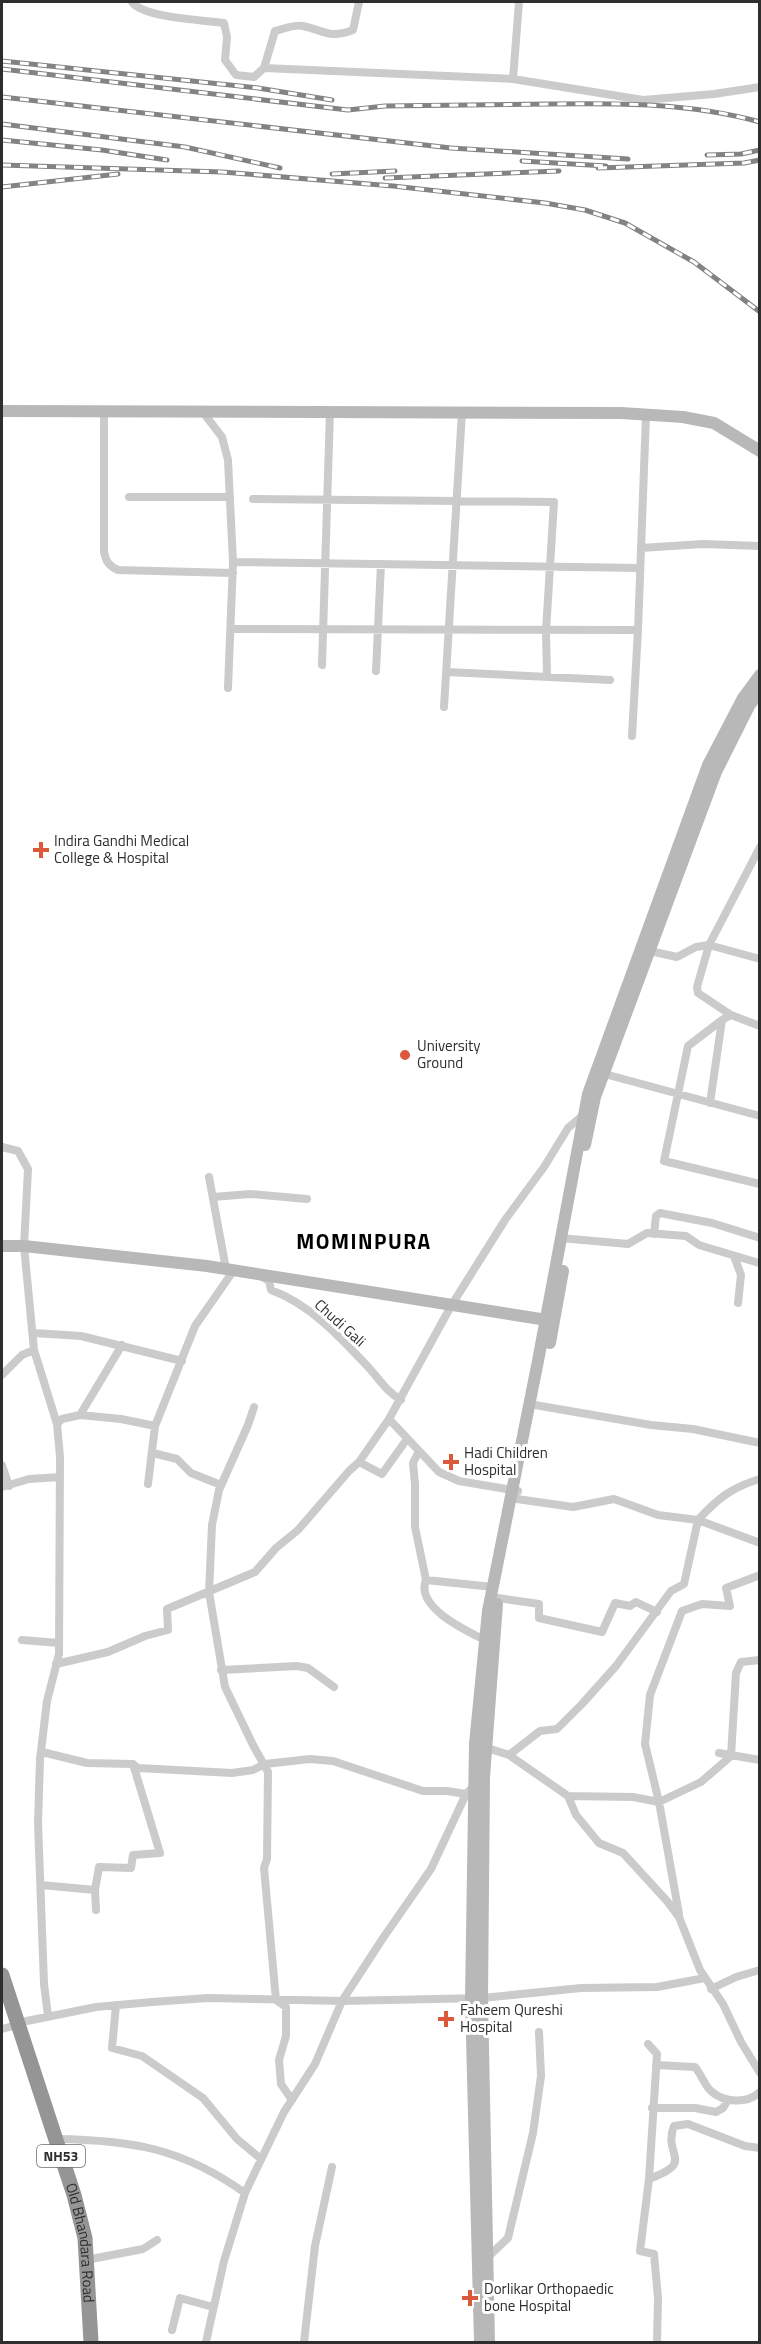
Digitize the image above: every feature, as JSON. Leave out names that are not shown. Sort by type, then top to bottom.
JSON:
[{"type":"highway","name":"Old Bhandara Road","points":[[2,1976],[56,2139],[85,2238],[92,2343]]},
{"type":"main road","points":[[2,411],[462,412],[683,417],[714,423],[759,451]]},
{"type":"main road","points":[[685,844],[708,765],[743,698],[759,675]]},
{"type":"main road","points":[[564,1239],[600,1073],[685,844],[716,771],[759,691]]},
{"type":"main road","points":[[480,1745],[485,1640],[550,1321],[582,1116],[650,951],[665,898]]},
{"type":"main road","points":[[2,1246],[24,1246],[230,1270],[550,1321]]},
{"type":"main road","points":[[480,2343],[475,1786],[496,1592]]},
{"type":"main road","points":[[477,1998],[488,2257],[489,2343]]},
{"type":"street","points":[[132,2],[136,7],[149,12],[224,23],[227,37],[225,60],[236,75],[254,77],[264,68],[275,31],[301,25],[322,33],[338,35],[353,30],[358,2]]},
{"type":"street","points":[[513,80],[519,2]]},
{"type":"street","points":[[264,68],[513,80],[644,100],[714,94],[759,87]]},
{"type":"street","points":[[104,411],[104,552],[106,561],[118,570],[233,573]]},
{"type":"street","points":[[202,411],[222,436],[228,460],[233,562],[228,688]]},
{"type":"street","points":[[322,665],[330,411]]},
{"type":"street","points":[[444,707],[462,412]]},
{"type":"street","points":[[632,735],[645,415]]},
{"type":"street","points":[[129,497],[230,497]]},
{"type":"street","points":[[253,499],[554,502],[546,631],[547,677]]},
{"type":"street","points":[[641,548],[703,544],[759,546]]},
{"type":"street","points":[[233,562],[640,568]]},
{"type":"street","points":[[376,671],[381,564]]},
{"type":"street","points":[[231,629],[638,630]]},
{"type":"street","points":[[447,672],[610,680]]},
{"type":"street","points":[[759,847],[709,945],[697,987],[698,993],[731,1015],[759,1026]]},
{"type":"street","points":[[650,951],[677,957],[696,947],[709,945],[759,959]]},
{"type":"street","points":[[731,1015],[688,1046],[664,1161],[759,1184]]},
{"type":"street","points":[[710,1103],[722,1020]]},
{"type":"street","points":[[600,1073],[759,1116]]},
{"type":"street","points":[[56,1664],[108,1652],[145,1636],[168,1630],[167,1609],[255,1572],[276,1548],[298,1530],[349,1471],[360,1462],[401,1400],[451,1306],[505,1220],[544,1167],[568,1128],[582,1116]]},
{"type":"street","points":[[2,1147],[18,1151],[28,1169],[24,1246],[34,1350],[57,1424],[60,1477],[59,1643],[46,1701],[38,1823],[43,1973],[48,2016]]},
{"type":"street","points":[[148,1484],[155,1426],[195,1326],[230,1270],[209,1178]]},
{"type":"street","points":[[213,1197],[250,1194],[307,1199]]},
{"type":"street","points":[[654,1234],[656,1216],[660,1213],[712,1223],[759,1238]]},
{"type":"street","points":[[564,1239],[628,1244],[647,1233],[686,1236],[699,1245],[759,1263]]},
{"type":"street","points":[[734,1256],[741,1275],[738,1303]]},
{"type":"street","name":"Chudi Gali","points":[[257,1274],[269,1281],[271,1290],[291,1298],[341,1339],[378,1377],[388,1393],[401,1400]]},
{"type":"street","points":[[34,1333],[81,1336],[182,1361]]},
{"type":"street","points":[[80,1415],[122,1345]]},
{"type":"street","points":[[2,1375],[22,1355],[34,1350]]},
{"type":"street","points":[[533,1405],[651,1425],[693,1429],[759,1443]]},
{"type":"street","points":[[254,1407],[221,1485],[212,1525],[209,1592],[221,1670],[230,1698],[268,1772],[267,1859],[264,1868],[276,2000],[286,2007],[286,2036],[279,2060],[281,2084],[292,2100]]},
{"type":"street","points":[[57,1424],[62,1419],[80,1415],[155,1426]]},
{"type":"street","points":[[389,1419],[439,1472],[459,1481],[573,1507],[614,1499],[658,1515],[698,1520],[759,1543]]},
{"type":"street","points":[[360,1462],[382,1474],[407,1439]]},
{"type":"street","points":[[419,1451],[413,1463],[416,1527],[426,1580],[424,1594],[434,1607],[459,1627],[485,1640]]},
{"type":"street","points":[[153,1453],[177,1459],[191,1473],[221,1485]]},
{"type":"street","points":[[2,1465],[5,1487],[29,1479],[60,1477]]},
{"type":"street","points":[[509,1755],[540,1731],[557,1729],[582,1704],[616,1666],[671,1591],[684,1584],[698,1520],[713,1504],[738,1486],[759,1479]]},
{"type":"street","points":[[759,1575],[726,1588],[730,1606],[702,1604],[682,1611],[650,1695],[645,1744],[659,1802],[679,1917],[699,1970],[723,2004],[759,2073]]},
{"type":"street","points":[[426,1580],[496,1592],[539,1604],[539,1618],[602,1632],[615,1603],[630,1606],[636,1602],[657,1612]]},
{"type":"street","points":[[22,1640],[59,1643]]},
{"type":"street","points":[[568,1796],[633,1797],[659,1802],[701,1782],[731,1756],[736,1673],[741,1662],[759,1660]]},
{"type":"street","points":[[221,1670],[297,1666],[308,1668],[334,1687]]},
{"type":"street","points":[[480,1745],[509,1755],[568,1796],[576,1815],[599,1843],[623,1853],[679,1917]]},
{"type":"street","points":[[42,1752],[87,1763],[133,1764],[138,1768],[232,1773],[254,1770],[265,1764],[310,1759],[333,1761],[423,1791],[447,1791],[475,1786]]},
{"type":"street","points":[[720,1754],[759,1760]]},
{"type":"street","points":[[96,1910],[95,1890],[99,1867],[131,1868],[133,1855],[160,1853],[133,1764]]},
{"type":"street","points":[[206,2343],[224,2260],[245,2193],[261,2159],[292,2100],[315,2064],[342,2001],[431,1869],[475,1786]]},
{"type":"street","points":[[41,1885],[95,1890]]},
{"type":"street","points":[[711,1989],[736,1977],[759,1970]]},
{"type":"street","points":[[2,2029],[48,2016],[116,2005],[208,1998],[342,2001],[477,1998],[581,1988],[657,1987],[705,1978]]},
{"type":"street","points":[[116,2005],[112,2048],[142,2056],[203,2098],[237,2139],[261,2159]]},
{"type":"street","points":[[488,2257],[508,2238],[533,2133],[542,2076],[539,2032]]},
{"type":"street","points":[[648,2044],[657,2054],[649,2179],[640,2251],[654,2254],[658,2298],[657,2343]]},
{"type":"street","points":[[656,2065],[695,2067],[711,2091],[731,2101],[753,2098],[759,2092]]},
{"type":"street","points":[[652,2109],[695,2108],[716,2112],[723,2109],[728,2100]]},
{"type":"street","points":[[649,2179],[669,2172],[674,2166],[671,2135],[674,2126],[680,2123],[745,2146],[759,2148]]},
{"type":"street","points":[[56,2139],[104,2139],[137,2144],[171,2153],[222,2176],[245,2193]]},
{"type":"street","points":[[304,2343],[315,2246],[332,2167]]},
{"type":"street","points":[[86,2260],[143,2249],[157,2240]]},
{"type":"street","points":[[172,2330],[180,2298],[213,2307]]},
{"type":"railway","points":[[2,61],[258,88],[332,100]]},
{"type":"railway","points":[[2,69],[348,110],[385,106],[629,104],[708,111],[760,122]]},
{"type":"railway","points":[[2,97],[451,148],[628,159]]},
{"type":"railway","points":[[2,124],[185,147],[280,168]]},
{"type":"railway","points":[[2,140],[102,150],[167,160]]},
{"type":"railway","points":[[707,155],[741,154],[760,150]]},
{"type":"railway","points":[[598,168],[744,163],[760,160]]},
{"type":"railway","points":[[522,161],[606,166]]},
{"type":"railway","points":[[2,165],[222,172],[393,186],[545,203],[585,210],[625,223],[694,262],[760,312]]},
{"type":"railway","points":[[332,174],[395,171]]},
{"type":"railway","points":[[385,178],[559,171]]},
{"type":"railway","points":[[2,187],[118,174]]},
{"type":"place","name":"Indira Gandhi Medical College & Hospital","points":[[41,850]]},
{"type":"place","name":"University Ground","points":[[405,1055]]},
{"type":"place","name":"Hadi Children Hospital","points":[[451,1462]]},
{"type":"place","name":"Faheem Qureshi Hospital","points":[[446,2019]]},
{"type":"place","name":"Dorlikar Orthopaedic bone Hospital","points":[[470,2298]]},
{"type":"district","name":"MOMINPURA","points":[[364,1242]]}]
